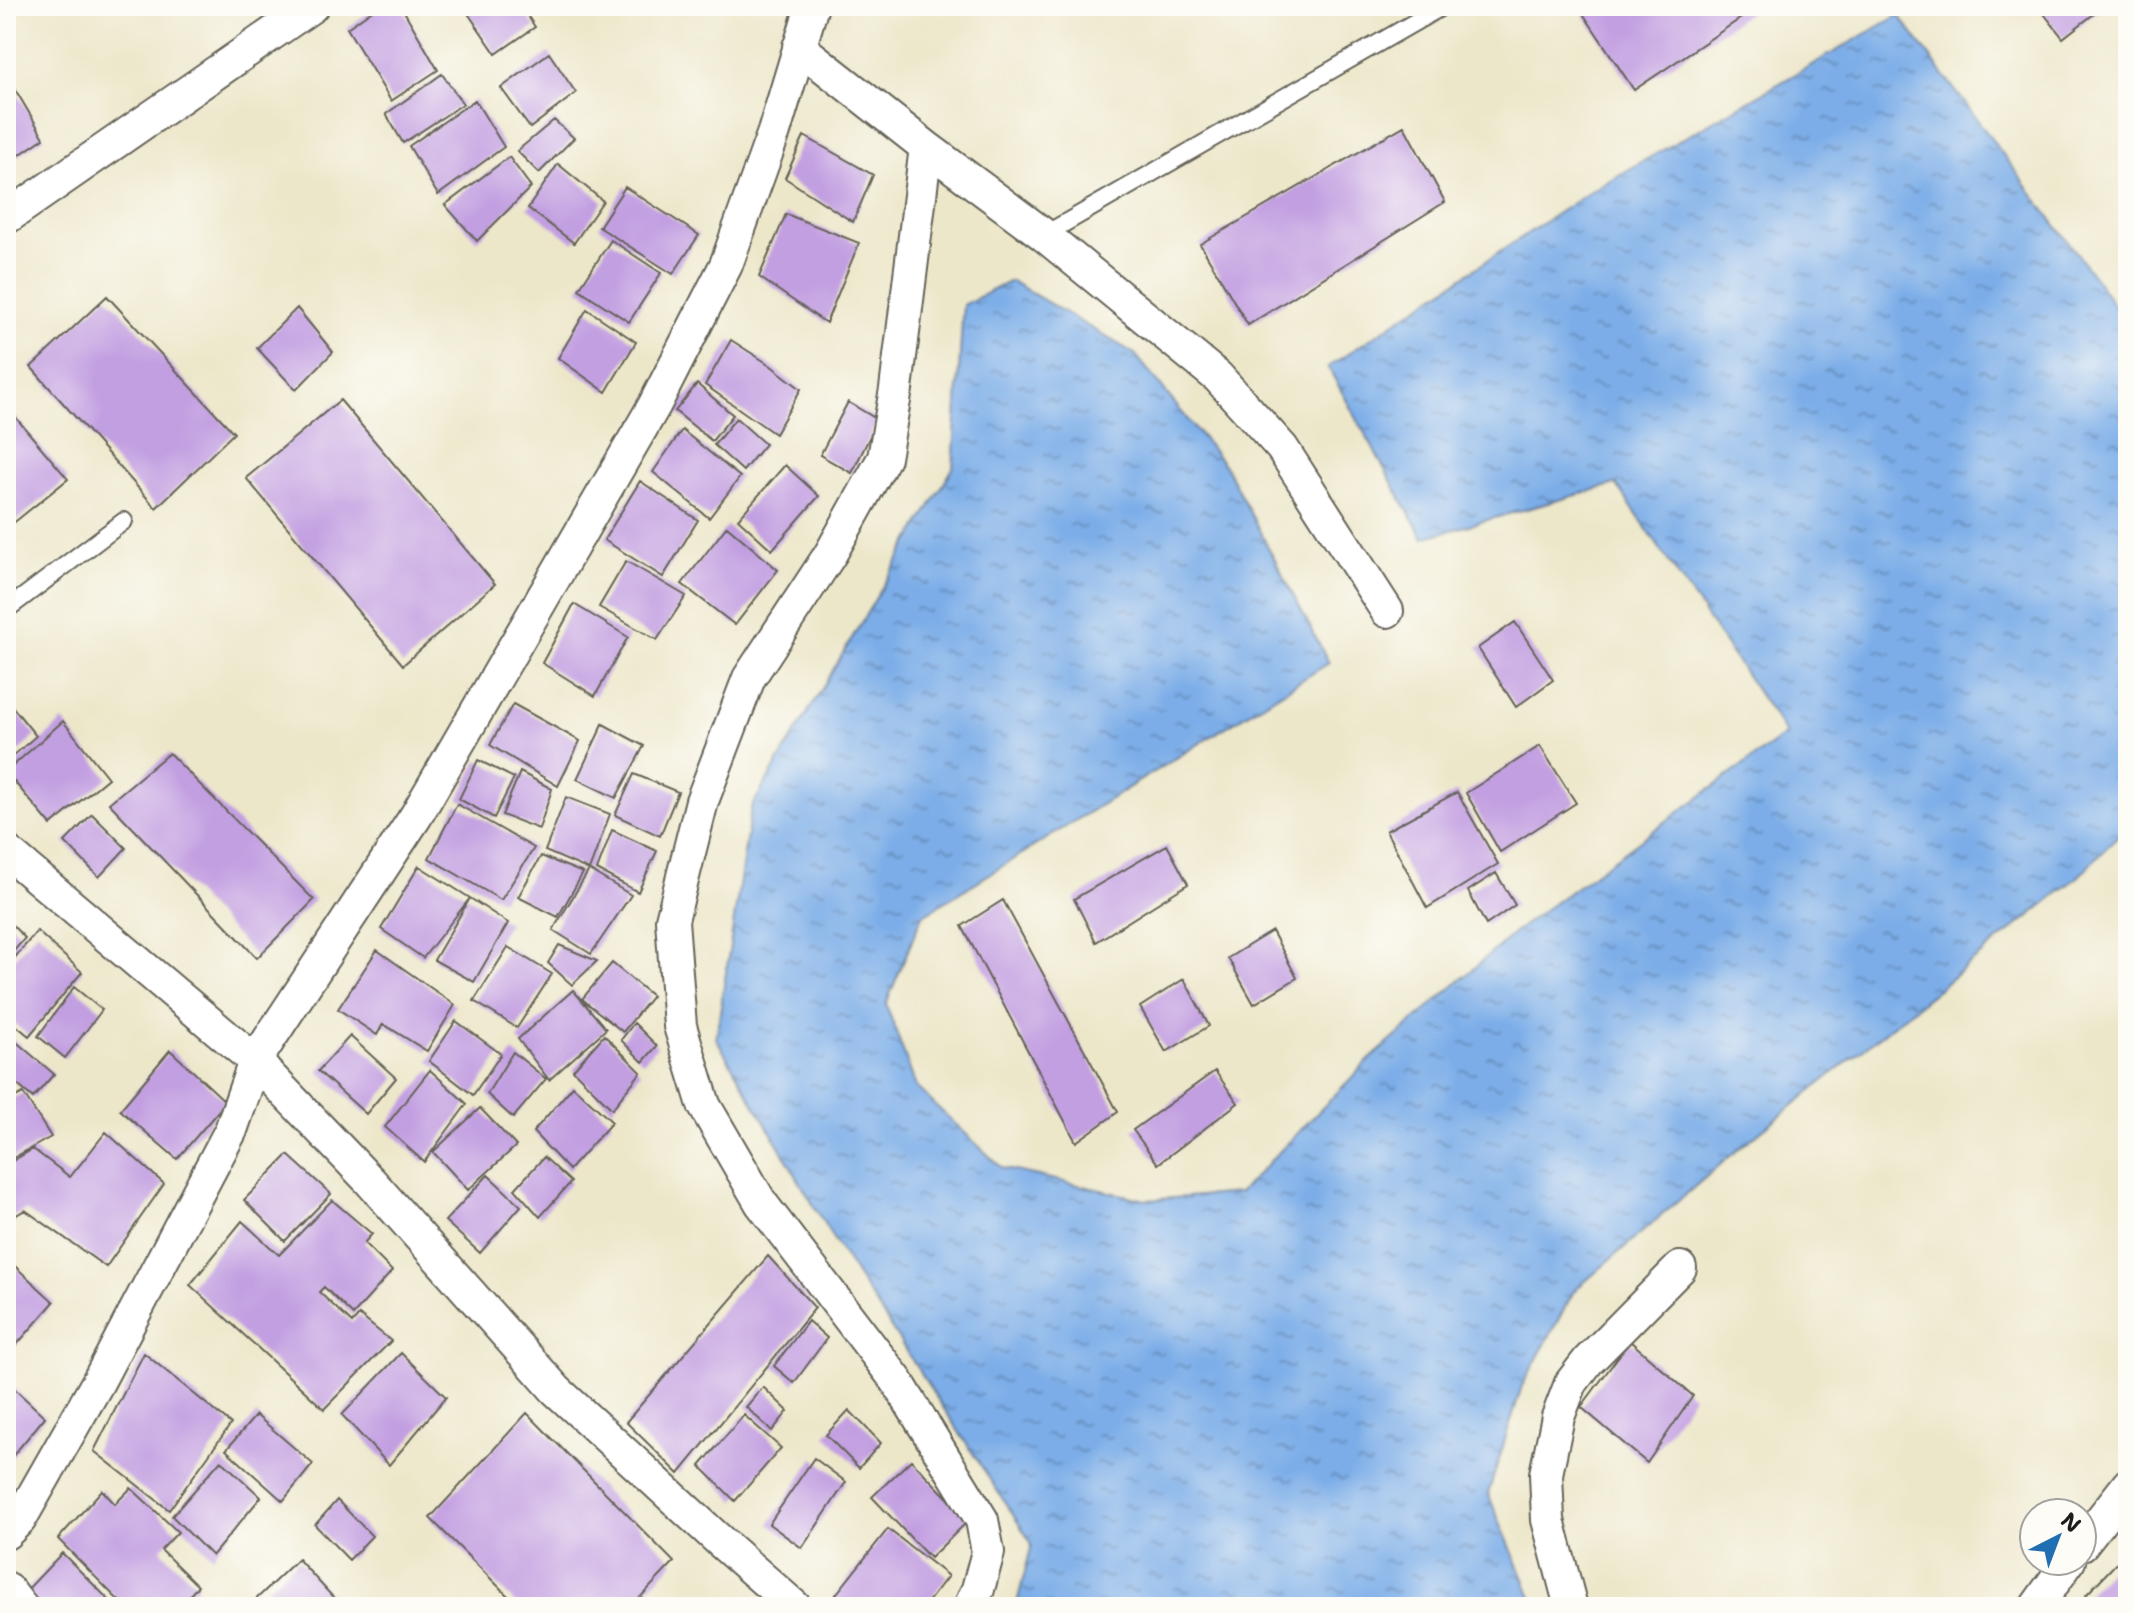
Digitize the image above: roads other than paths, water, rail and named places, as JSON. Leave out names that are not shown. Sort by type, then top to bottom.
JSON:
[{"type":"street","points":[[6,218],[312,6]]},
{"type":"street","points":[[6,1533],[20,1519],[98,1382],[217,1158],[231,1130],[255,1061],[416,816],[654,406],[726,265],[774,132],[812,6]]},
{"type":"street","points":[[799,47],[1044,235],[1218,377],[1282,448],[1387,611]]},
{"type":"street","points":[[926,147],[896,389],[884,458],[831,553],[749,678],[702,801],[672,920],[680,1026],[704,1105],[761,1203],[897,1381],[982,1520],[988,1552],[970,1607]]},
{"type":"street","points":[[6,851],[255,1061],[370,1181],[556,1390],[795,1607]]},
{"type":"street","points":[[1571,1607],[1548,1520],[1546,1474],[1558,1417],[1571,1383],[1588,1361],[1680,1268]]},
{"type":"street","points":[[2098,1523],[2128,1485]]},
{"type":"street","points":[[2036,1607],[2058,1577]]},
{"type":"street","points":[[6,1588],[21,1607]]},
{"type":"lane","points":[[1044,235],[1422,12],[1443,6]]},
{"type":"lane","points":[[6,610],[124,521]]},
{"type":"water","points":[[1899,15],[2128,326],[2128,825],[2078,877],[1736,1151],[1574,1291],[1522,1386],[1488,1494],[1536,1607],[1016,1607],[1032,1544],[835,1242],[716,1038],[751,808],[953,468],[963,305],[1011,281],[1135,354],[1226,467],[1329,663],[922,916],[886,1004],[916,1087],[1002,1168],[1146,1200],[1239,1193],[1368,1061],[1521,927],[1786,734],[1616,484],[1423,538],[1328,367],[1591,191]]}]
